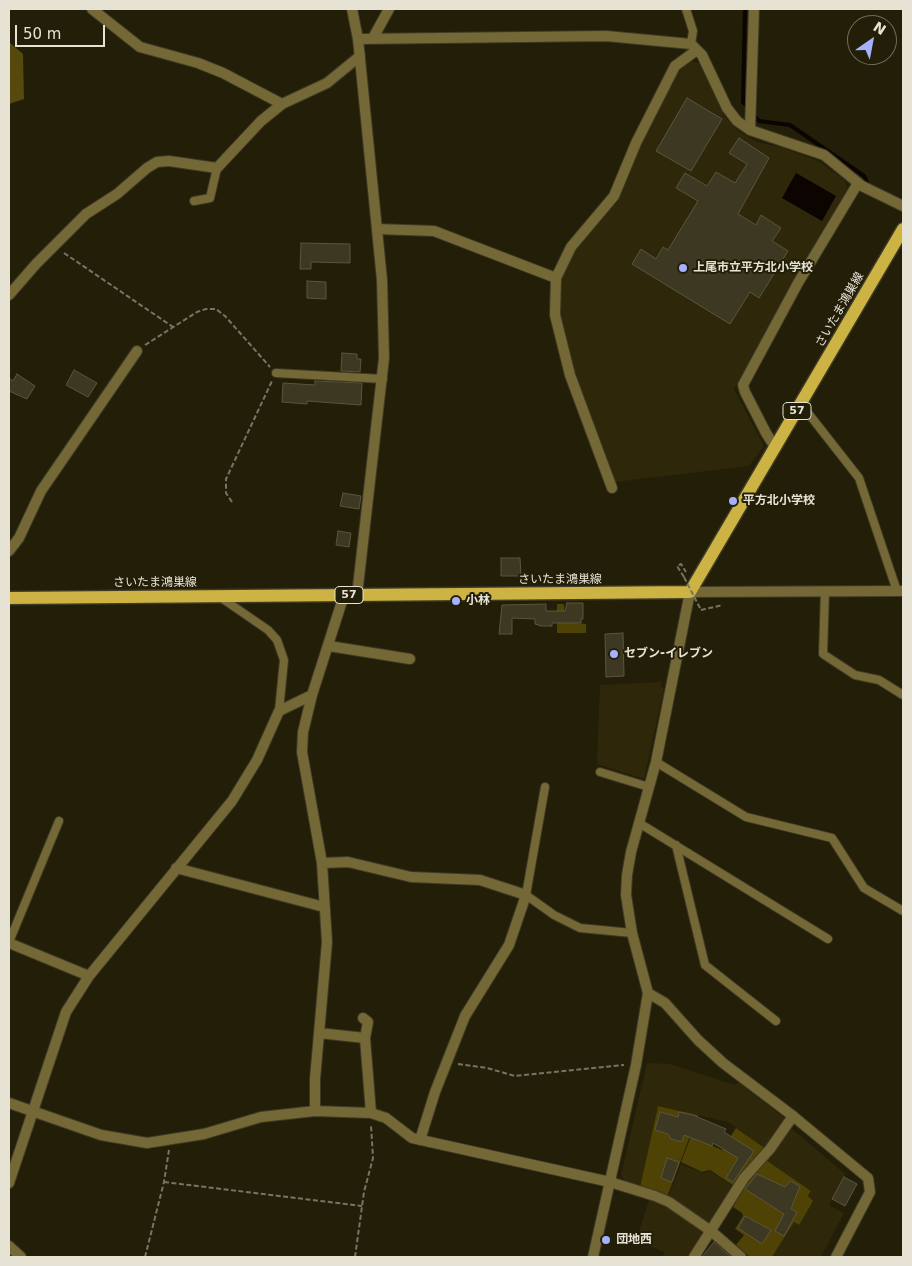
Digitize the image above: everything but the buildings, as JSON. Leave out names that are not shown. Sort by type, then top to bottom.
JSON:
[{"type":"main road","name":"さいたま鴻巣線","points":[[9,598],[690,592],[903,229]]},
{"type":"street","points":[[92,9],[140,47],[198,63],[223,73],[282,104]]},
{"type":"street","points":[[352,9],[360,56],[377,229],[384,324],[383,379],[357,595]]},
{"type":"street","points":[[373,38],[389,9]]},
{"type":"street","points":[[750,130],[754,9]]},
{"type":"street","points":[[358,39],[606,36],[694,47],[702,55],[727,108],[737,121],[750,130],[824,155],[858,183],[903,206]]},
{"type":"street","points":[[612,488],[570,375],[556,316],[556,278],[570,247],[614,196],[636,143],[675,66],[694,47]]},
{"type":"street","points":[[9,295],[86,214],[118,194],[156,162],[168,161],[217,168],[262,121],[282,104],[327,83],[360,56]]},
{"type":"street","points":[[775,447],[766,433],[743,385],[798,283],[858,183]]},
{"type":"street","points":[[377,229],[434,231],[556,278]]},
{"type":"street","points":[[9,551],[19,538],[41,491],[138,351]]},
{"type":"street","points":[[593,1257],[636,1065],[648,993],[632,933],[626,895],[627,875],[656,762],[690,592],[900,591]]},
{"type":"street","points":[[315,1112],[319,1033],[327,942],[322,863],[302,752],[303,732],[312,695],[344,596]]},
{"type":"street","points":[[329,646],[410,659]]},
{"type":"street","points":[[9,1183],[66,1012],[89,976],[245,783],[279,711],[312,695]]},
{"type":"street","points":[[322,863],[348,862],[427,879],[480,880],[526,895],[509,945],[472,1002],[446,1062],[420,1140]]},
{"type":"street","points":[[176,868],[324,907]]},
{"type":"street","points":[[9,942],[89,976]]},
{"type":"street","points":[[648,993],[666,1003],[698,1040],[723,1064],[793,1116],[863,1172],[870,1183],[870,1192],[866,1203],[836,1257]]},
{"type":"street","points":[[363,1018],[368,1022],[365,1038],[371,1113]]},
{"type":"street","points":[[319,1033],[365,1038]]},
{"type":"street","points":[[9,1103],[102,1135],[147,1143],[171,1140],[261,1117],[315,1112],[371,1113],[386,1118],[412,1138],[639,1190],[669,1202],[711,1231],[741,1257]]},
{"type":"street","points":[[694,1257],[744,1178],[770,1149],[793,1116]]},
{"type":"street","points":[[9,1246],[21,1257]]},
{"type":"lane","points":[[686,9],[694,47]]},
{"type":"lane","points":[[194,201],[210,198],[217,168]]},
{"type":"lane","points":[[276,373],[383,379]]},
{"type":"lane","points":[[801,404],[859,478],[900,591]]},
{"type":"lane","points":[[826,591],[822,654],[855,675],[878,680],[903,695]]},
{"type":"lane","points":[[220,597],[268,630],[276,640],[284,660],[279,711]]},
{"type":"lane","points":[[656,762],[746,816],[832,838],[864,888],[903,911]]},
{"type":"lane","points":[[600,772],[649,787]]},
{"type":"lane","points":[[545,787],[526,895],[554,915],[580,928],[632,933]]},
{"type":"lane","points":[[9,942],[59,821]]},
{"type":"lane","points":[[639,823],[828,938]]},
{"type":"lane","points":[[676,845],[706,965],[776,1022]]},
{"type":"path","points":[[54,246],[173,327]]},
{"type":"path","points":[[138,351],[173,327],[206,309],[216,310],[225,316],[276,373],[226,479],[226,493],[232,502]]},
{"type":"path","points":[[686,572],[681,564],[677,566],[700,610],[723,605]]},
{"type":"path","points":[[446,1062],[488,1068],[515,1076],[614,1064],[636,1065]]},
{"type":"path","points":[[355,1257],[362,1206],[373,1158],[371,1113]]},
{"type":"path","points":[[144,1257],[164,1182],[171,1140]]},
{"type":"path","points":[[164,1182],[362,1206]]},
{"type":"shaded area","points":[[9,42],[23,54],[24,99],[9,104]]},
{"type":"shaded area","name":"上尾市立平方北小学校","points":[[691,61],[702,64],[724,116],[737,130],[757,142],[784,148],[820,162],[845,181],[848,190],[734,389],[764,446],[749,466],[615,482],[573,374],[561,318],[557,284],[570,253],[618,201],[637,151],[677,70]]},
{"type":"shaded area","points":[[796,173],[836,196],[822,221],[782,198]]},
{"type":"shaded area","points":[[557,604],[564,604],[565,622],[586,624],[586,633],[557,633]]},
{"type":"shaded area","points":[[662,682],[661,687],[664,688],[644,779],[597,764],[600,685]]},
{"type":"shaded area","points":[[647,1063],[670,1064],[735,1085],[738,1082],[786,1119],[766,1149],[728,1122],[658,1106],[640,1187],[625,1182],[621,1175]]},
{"type":"shaded area","points":[[658,1106],[698,1115],[667,1197],[640,1187]]},
{"type":"shaded area","points":[[736,1128],[766,1149],[734,1186],[710,1170],[702,1172],[681,1162],[691,1136],[722,1150]]},
{"type":"shaded area","points":[[791,1128],[845,1174],[829,1205],[844,1213],[821,1257],[772,1257],[794,1221],[799,1225],[811,1191],[766,1160]]},
{"type":"shaded area","points":[[766,1160],[811,1191],[808,1196],[813,1201],[799,1225],[794,1222],[772,1257],[750,1257],[736,1245],[744,1235],[735,1229],[743,1216],[742,1213],[733,1207],[746,1184]]},
{"type":"shaded area","points":[[681,1164],[703,1173],[710,1171],[734,1187],[714,1221],[706,1222],[668,1197]]},
{"type":"shaded area","points":[[649,1200],[669,1208],[701,1229],[702,1242],[689,1257],[665,1257],[663,1256],[664,1252],[636,1241]]},
{"type":"waterway","points":[[745,9],[743,102],[748,107]]},
{"type":"waterway","points":[[752,113],[759,121],[790,125],[864,176],[869,186]]},
{"type":"place","name":"上尾市立平方北小学校","points":[[683,268]]},
{"type":"place","name":"平方北小学校","points":[[733,501]]},
{"type":"place","name":"小林","points":[[456,601]]},
{"type":"place","name":"セブン-イレブン","points":[[614,654]]},
{"type":"place","name":"団地西","points":[[606,1240]]}]
